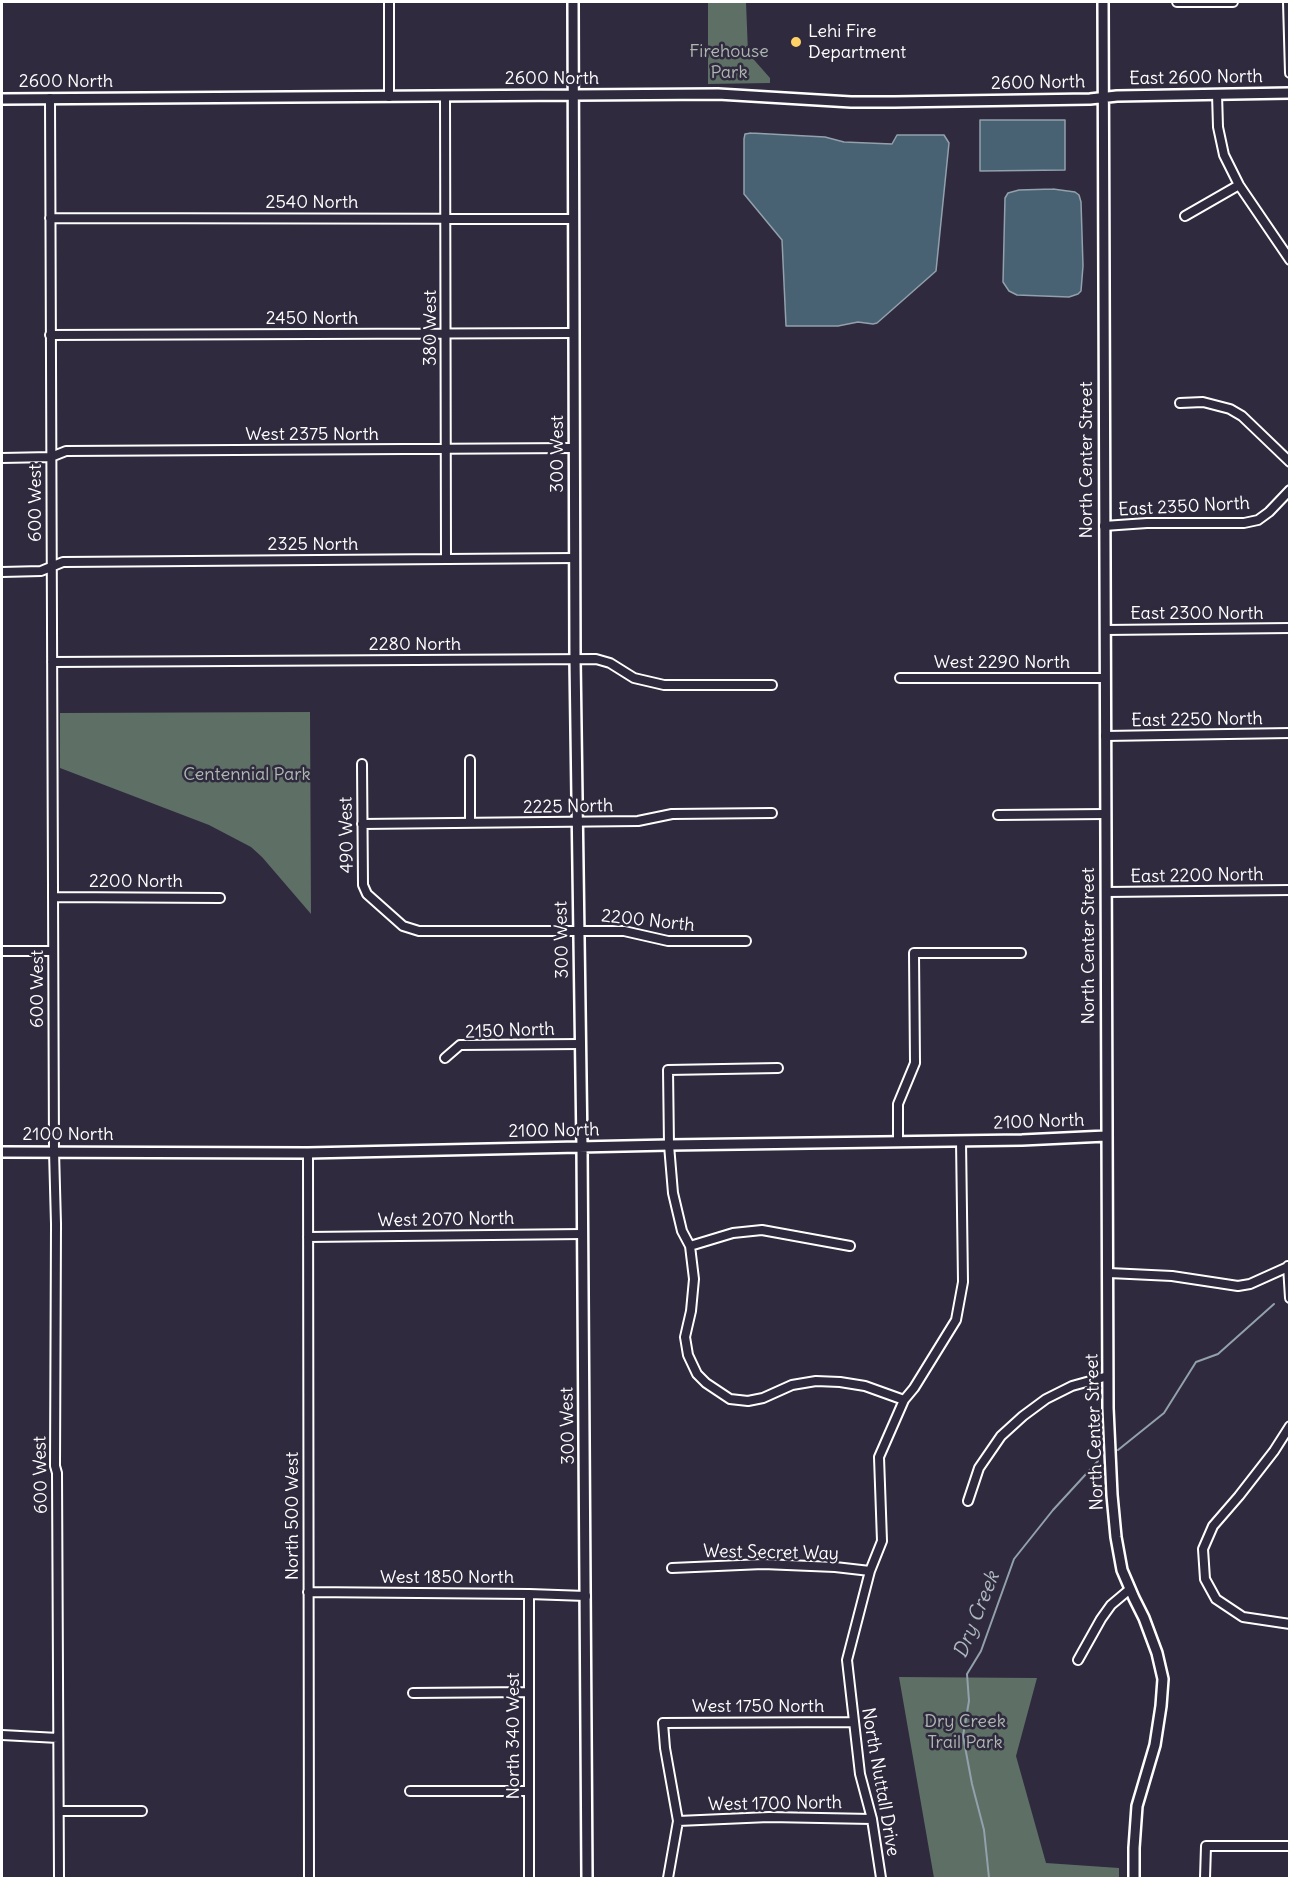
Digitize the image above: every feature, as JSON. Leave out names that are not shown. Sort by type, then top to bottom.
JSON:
[{"type":"street","points":[[389,2],[389,97]]},
{"type":"street","name":"300 West","points":[[573,2],[575,659],[583,1234],[587,1878]]},
{"type":"street","name":"North Center Street","points":[[1103,2],[1108,1376],[1111,1469],[1115,1526],[1122,1570],[1144,1618],[1157,1653],[1163,1679],[1155,1745],[1137,1806],[1134,1878]]},
{"type":"street","points":[[1177,2],[1233,2]]},
{"type":"street","points":[[1288,2],[1290,73]]},
{"type":"street","name":"East 2600 North","points":[[1103,98],[1290,93]]},
{"type":"street","name":"2600 North","points":[[2,99],[718,94],[850,102],[1103,98]]},
{"type":"street","points":[[1217,94],[1224,154],[1239,185],[1290,260]]},
{"type":"street","name":"380 West","points":[[446,96],[446,559]]},
{"type":"street","name":"600 West","points":[[50,98],[56,1224],[55,1466],[57,1485],[59,1878]]},
{"type":"street","points":[[1185,216],[1239,185]]},
{"type":"street","name":"2540 North","points":[[50,218],[573,219]]},
{"type":"street","name":"2450 North","points":[[50,335],[574,333]]},
{"type":"street","points":[[1179,403],[1203,402],[1230,409],[1242,416],[1290,462]]},
{"type":"street","name":"West 2375 North","points":[[2,458],[51,458],[66,451],[574,448]]},
{"type":"street","name":"East 2350 North","points":[[1104,526],[1258,520],[1290,490]]},
{"type":"street","name":"2325 North","points":[[2,572],[41,571],[63,561],[575,558]]},
{"type":"street","name":"East 2300 North","points":[[1105,630],[1290,628]]},
{"type":"street","name":"2280 North","points":[[52,662],[596,659],[610,663],[634,678],[664,685],[772,684]]},
{"type":"street","name":"West 2290 North","points":[[900,678],[1105,678]]},
{"type":"street","name":"East 2250 North","points":[[1105,736],[1290,733]]},
{"type":"street","points":[[470,760],[470,823]]},
{"type":"street","name":"490 West","points":[[362,764],[363,885],[367,894],[404,926]]},
{"type":"street","name":"2225 North","points":[[362,824],[638,821],[672,814],[772,813]]},
{"type":"street","points":[[998,815],[1105,814]]},
{"type":"street","name":"East 2200 North","points":[[1106,892],[1290,890]]},
{"type":"street","name":"2200 North","points":[[53,897],[220,898]]},
{"type":"street","name":"2200 North","points":[[404,926],[419,931],[624,931],[668,941],[746,941]]},
{"type":"street","points":[[2,951],[53,951]]},
{"type":"street","points":[[898,1142],[898,1104],[915,1063],[914,953],[1021,953]]},
{"type":"street","name":"2150 North","points":[[445,1058],[460,1045],[580,1044]]},
{"type":"street","points":[[777,1068],[668,1070],[669,1144],[673,1193],[682,1230],[690,1246],[694,1279],[691,1311],[685,1337],[688,1355],[697,1374],[730,1399],[748,1401],[764,1398],[792,1385],[816,1381],[866,1386],[904,1400]]},
{"type":"street","name":"2100 North","points":[[2,1152],[308,1153],[669,1144],[961,1141],[1107,1136]]},
{"type":"street","name":"North Nuttall Drive","points":[[881,1878],[872,1820],[860,1774],[847,1660],[870,1571],[882,1541],[879,1457],[904,1400],[914,1388],[956,1320],[963,1282],[961,1141]]},
{"type":"street","name":"North 500 West","points":[[308,1153],[309,1878]]},
{"type":"street","points":[[690,1246],[733,1233],[762,1230],[850,1246]]},
{"type":"street","name":"West 2070 North","points":[[309,1237],[583,1234]]},
{"type":"street","points":[[1109,1273],[1172,1276],[1238,1286],[1250,1284],[1289,1266],[1290,1298]]},
{"type":"street","points":[[968,1501],[979,1468],[1001,1436],[1023,1416],[1054,1394],[1072,1386],[1108,1376]]},
{"type":"street","points":[[1290,1426],[1274,1451],[1213,1526],[1203,1549],[1205,1579],[1216,1599],[1243,1617],[1290,1624]]},
{"type":"street","name":"West Secret Way","points":[[672,1568],[763,1564],[870,1571]]},
{"type":"street","points":[[1078,1660],[1101,1618],[1111,1605],[1130,1589]]},
{"type":"street","name":"West 1850 North","points":[[308,1592],[586,1596]]},
{"type":"street","name":"North 340 West","points":[[529,1594],[529,1878]]},
{"type":"street","points":[[413,1693],[529,1692]]},
{"type":"street","name":"West 1750 North","points":[[678,1821],[665,1748],[663,1723],[854,1722]]},
{"type":"street","points":[[2,1736],[58,1738]]},
{"type":"street","points":[[410,1791],[529,1791]]},
{"type":"street","points":[[59,1811],[142,1811]]},
{"type":"street","name":"West 1700 North","points":[[678,1821],[770,1816],[872,1820]]},
{"type":"street","points":[[668,1878],[678,1821]]},
{"type":"street","points":[[1205,1878],[1206,1846],[1290,1846]]},
{"type":"green space","name":"Firehouse Park","points":[[708,2],[746,2],[748,53],[770,78],[770,83],[708,84]]},
{"type":"green space","name":"Centennial Park","points":[[310,712],[311,914],[251,847],[209,825],[60,768],[60,713]]},
{"type":"green space","name":"Dry Creek Trail Park","points":[[899,1677],[1037,1678],[1016,1756],[1046,1863],[1119,1868],[1119,1878],[934,1878]]},
{"type":"water","points":[[980,120],[1065,120],[1065,170],[980,171]]},
{"type":"water","points":[[745,134],[892,144],[897,135],[944,135],[949,143],[936,271],[877,323],[786,326],[782,240],[744,194],[744,139]]},
{"type":"water","points":[[1053,189],[1075,192],[1079,195],[1081,202],[1083,266],[1081,291],[1069,297],[1017,295],[1009,291],[1003,282],[1005,198],[1008,193],[1019,190]]},
{"type":"waterway","name":"Dry Creek","points":[[1118,1450],[1164,1413],[1196,1362],[1218,1354],[1274,1304]]},
{"type":"waterway","name":"Dry Creek","points":[[989,1878],[984,1830],[963,1736],[969,1701],[967,1674],[981,1651],[1014,1559],[1053,1510],[1098,1461]]},
{"type":"place","name":"Lehi Fire Department","points":[[796,42]]}]
